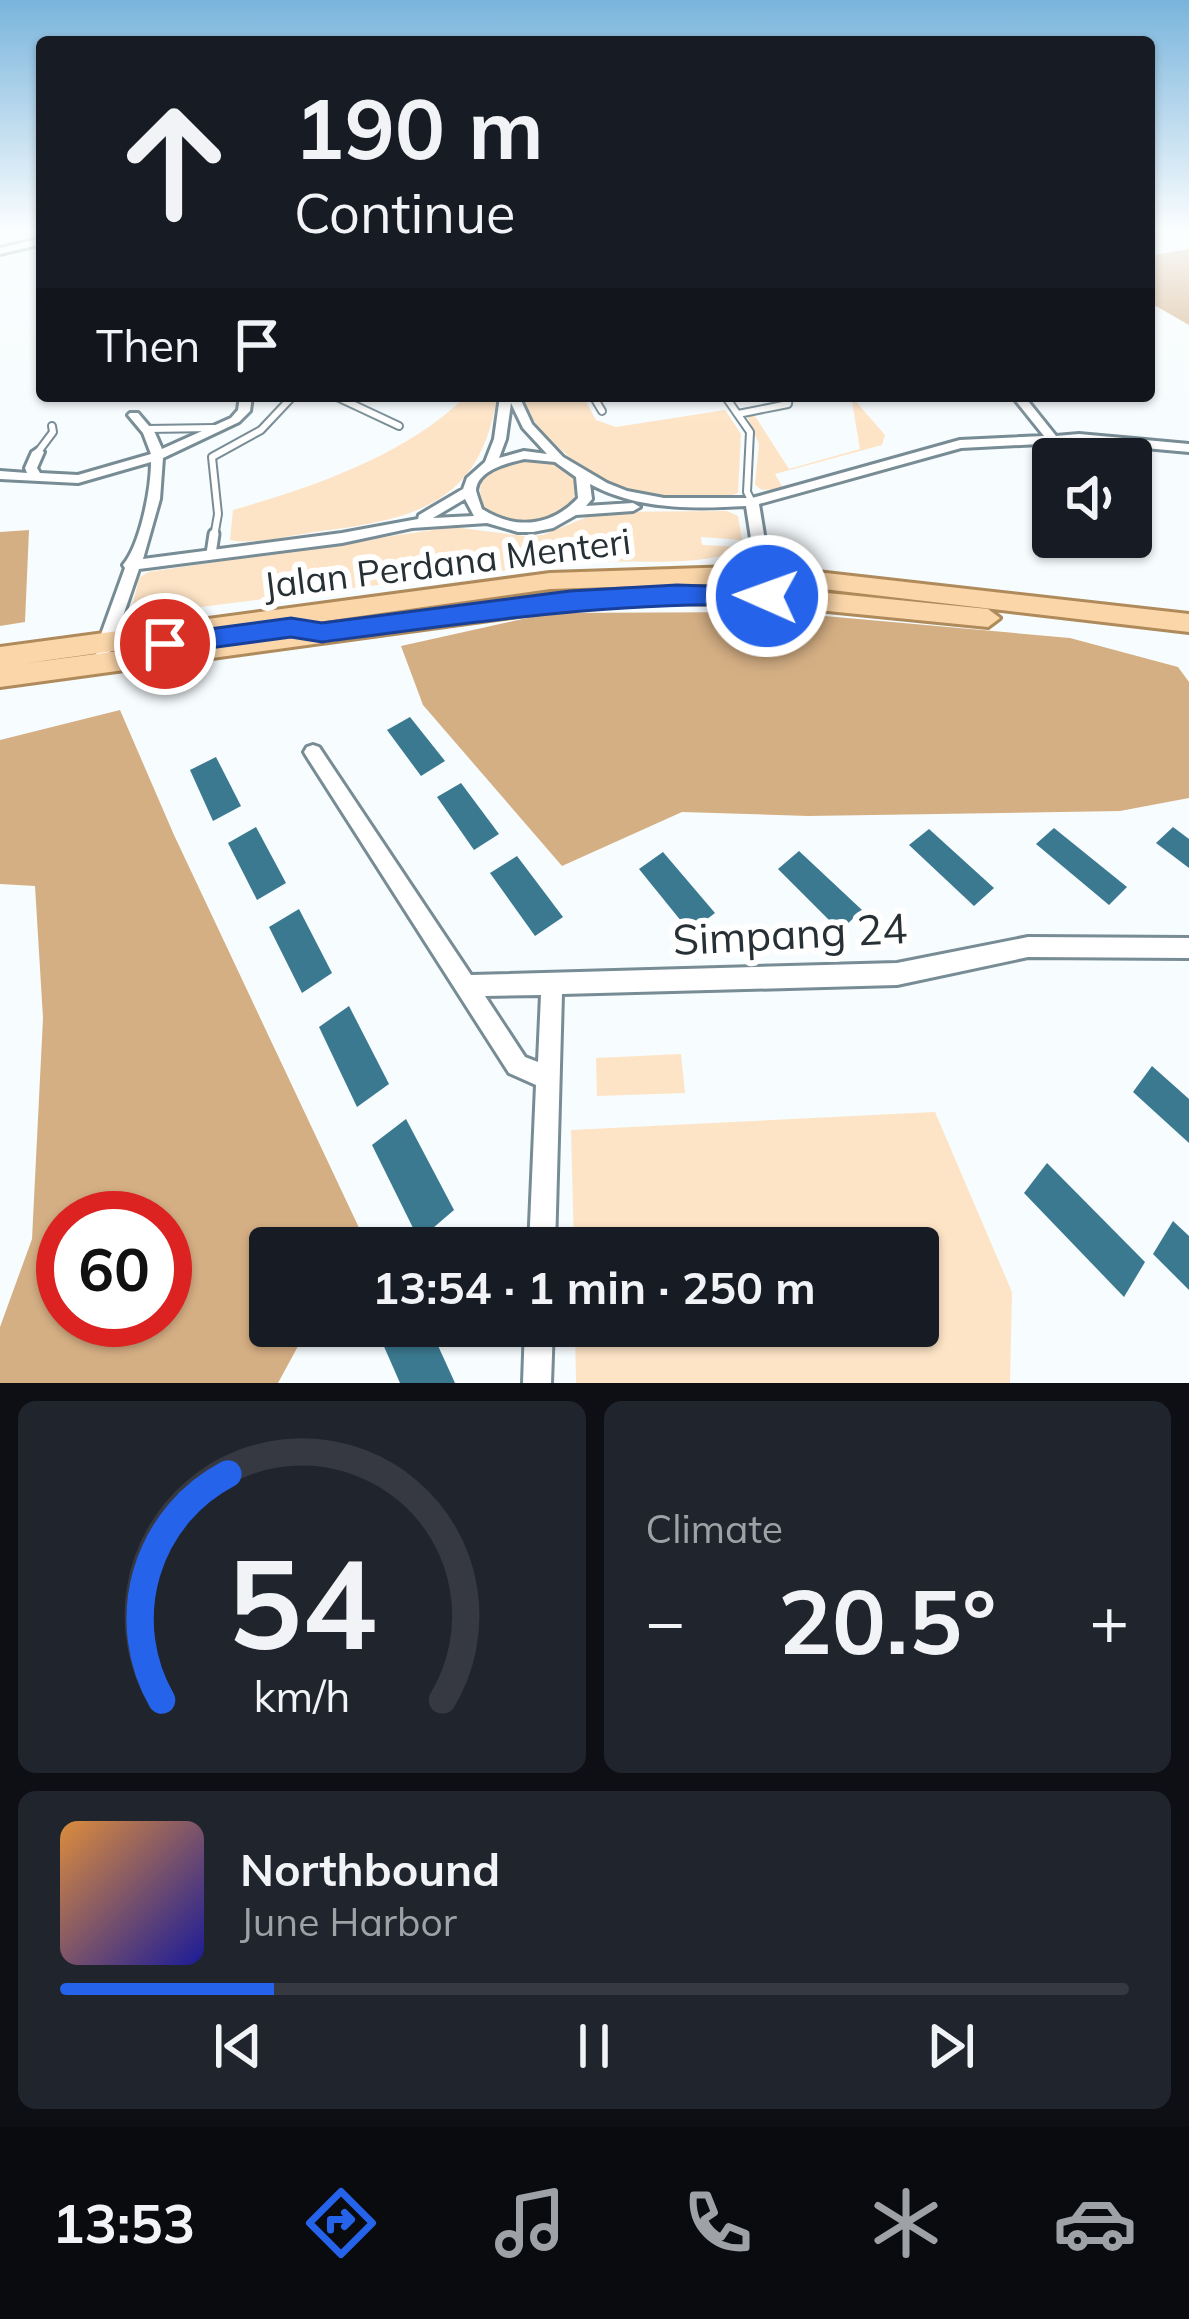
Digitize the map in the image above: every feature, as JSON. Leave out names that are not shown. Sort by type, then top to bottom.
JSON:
[{"type":"main road","name":"Jalan Perdana Menteri","points":[[0,677],[103,653],[550,581],[717,575],[795,578],[1189,623]]},
{"type":"main road","name":"Jalan Perdana Menteri","points":[[0,657],[103,653],[291,628],[322,633],[570,600],[677,594],[764,576],[1189,640]]},
{"type":"street","points":[[0,475],[78,479],[158,456],[235,420],[244,411],[242,402]]},
{"type":"street","points":[[491,464],[508,402]]},
{"type":"street","points":[[513,402],[558,459],[633,499],[730,503]]},
{"type":"street","points":[[1023,402],[1052,438]]},
{"type":"street","points":[[103,653],[146,526],[158,456],[147,429],[134,415]]},
{"type":"street","points":[[469,491],[476,511],[487,519],[503,526],[543,526],[576,512],[612,506],[687,508],[752,502],[960,445],[1032,440]]},
{"type":"street","points":[[1152,444],[1189,448]]},
{"type":"street","points":[[36,478],[31,468],[38,452]]},
{"type":"street","points":[[412,524],[469,491],[491,464],[524,455],[558,459]]},
{"type":"street","points":[[576,512],[587,487],[582,475]]},
{"type":"street","points":[[752,502],[764,576]]},
{"type":"street","points":[[130,565],[342,538],[412,524],[487,519]]},
{"type":"street","points":[[313,752],[517,1065],[548,1079]]},
{"type":"street","name":"Simpang 24","points":[[465,986],[896,974],[1028,947],[1189,948]]},
{"type":"street","points":[[543,1227],[552,983]]},
{"type":"street","points":[[537,1383],[538,1347]]},
{"type":"lane","points":[[147,429],[211,429],[238,414],[242,402]]},
{"type":"lane","points":[[211,554],[218,514],[212,458],[261,430],[287,402]]},
{"type":"lane","points":[[348,402],[399,426]]},
{"type":"lane","points":[[597,402],[602,411]]},
{"type":"lane","points":[[730,402],[750,432],[747,492],[752,502]]},
{"type":"lane","points":[[738,414],[788,402]]},
{"type":"lane","points":[[38,452],[53,432],[52,426]]},
{"type":"shaded area","points":[[1155,297],[1189,297],[1189,325],[1155,305]]},
{"type":"shaded area","points":[[459,402],[496,402],[489,433],[475,462],[436,501],[381,521],[271,539],[230,540],[233,510],[357,467]]},
{"type":"shaded area","points":[[523,402],[586,402],[596,420],[616,427],[725,410],[741,434],[738,493],[678,499],[618,490],[562,450]]},
{"type":"shaded area","points":[[852,402],[885,435],[882,445],[775,474],[783,488],[762,490],[755,485],[759,444],[747,416],[755,416],[789,469],[860,449]]},
{"type":"shaded area","points":[[521,460],[554,464],[572,475],[576,489],[569,504],[554,516],[533,523],[507,520],[481,505],[480,482],[489,472]]},
{"type":"shaded area","points":[[727,511],[738,516],[742,540],[701,537],[702,545],[743,547],[708,558],[524,569],[130,616],[139,578],[148,572],[453,527],[543,535],[599,512]]},
{"type":"shaded area","points":[[29,530],[25,622],[0,626],[0,532]]},
{"type":"shaded area","points":[[780,612],[1070,638],[1178,667],[1189,682],[1189,798],[1120,811],[808,816],[682,812],[562,866],[423,705],[401,646],[549,613]]},
{"type":"shaded area","points":[[120,710],[359,1227],[249,1227],[249,1347],[298,1347],[278,1383],[0,1383],[0,1327],[32,1239],[43,1018],[35,886],[0,884],[0,740]]},
{"type":"shaded area","points":[[681,1054],[685,1093],[597,1096],[596,1058]]},
{"type":"shaded area","points":[[935,1112],[1012,1292],[1010,1383],[576,1383],[575,1347],[939,1347],[939,1227],[573,1227],[571,1130]]},
{"type":"building","points":[[410,717],[445,761],[421,776],[387,730]]},
{"type":"building","points":[[216,757],[241,806],[213,821],[190,770]]},
{"type":"building","points":[[461,783],[499,834],[474,850],[437,797]]},
{"type":"building","points":[[256,827],[286,883],[257,900],[228,843]]},
{"type":"building","points":[[1173,827],[1189,839],[1189,868],[1156,843]]},
{"type":"building","points":[[1054,828],[1127,887],[1109,905],[1036,844]]},
{"type":"building","points":[[929,829],[994,888],[974,906],[909,845]]},
{"type":"building","points":[[799,851],[862,910],[840,931],[778,869]]},
{"type":"building","points":[[663,852],[715,913],[690,932],[639,869]]},
{"type":"building","points":[[517,856],[563,917],[535,936],[490,873]]},
{"type":"building","points":[[299,909],[332,973],[302,993],[269,927]]},
{"type":"building","points":[[349,1006],[389,1084],[357,1107],[319,1027]]},
{"type":"building","points":[[1152,1066],[1189,1099],[1189,1143],[1133,1092]]},
{"type":"building","points":[[406,1119],[454,1210],[434,1227],[413,1227],[372,1145]]},
{"type":"building","points":[[1047,1163],[1145,1262],[1124,1297],[1024,1193]]},
{"type":"building","points":[[1173,1221],[1189,1236],[1189,1290],[1153,1254]]},
{"type":"building","points":[[384,1347],[439,1347],[455,1383],[400,1383]]},
{"type":"route","points":[[165,644],[291,628],[322,633],[570,600],[677,594],[767,596]]}]
